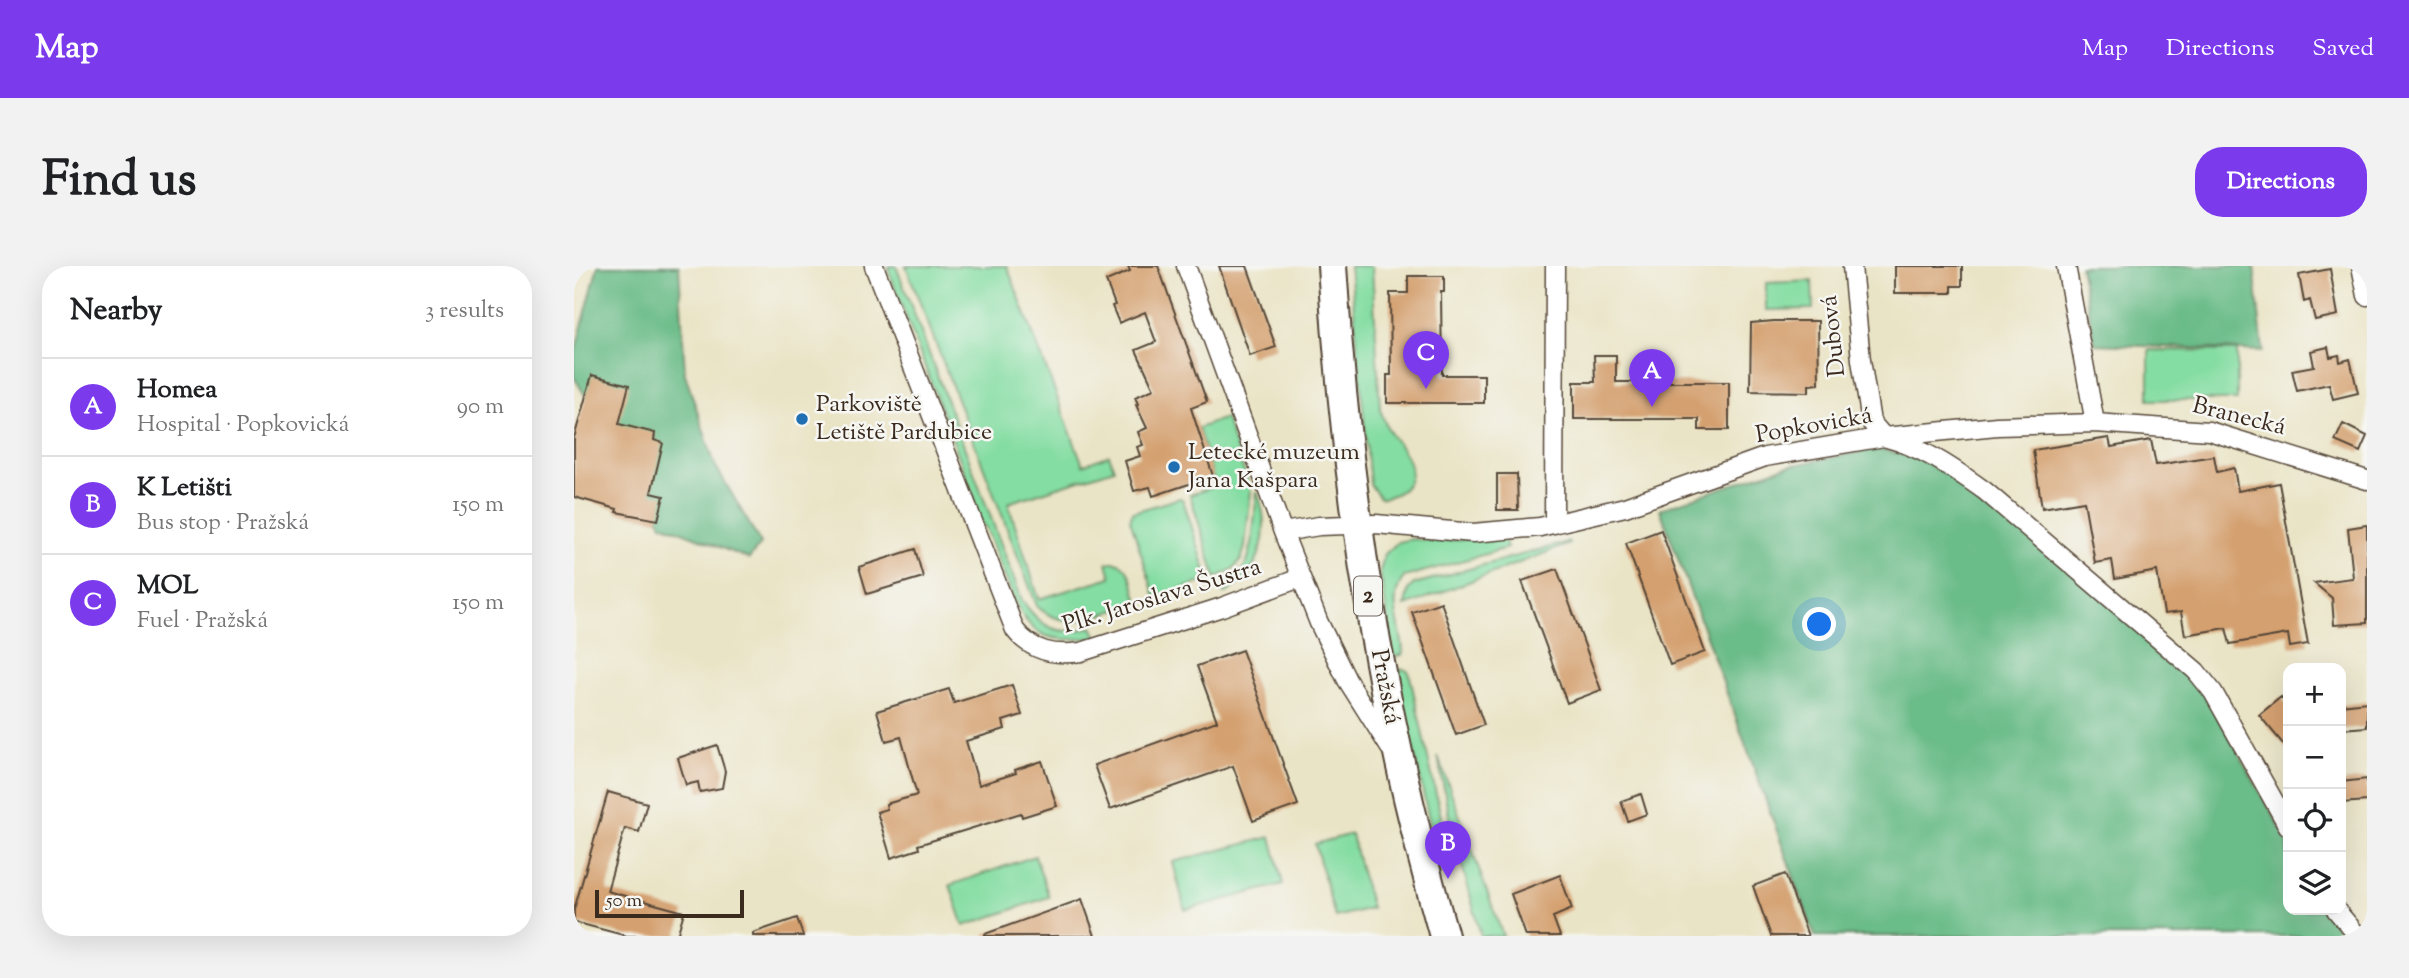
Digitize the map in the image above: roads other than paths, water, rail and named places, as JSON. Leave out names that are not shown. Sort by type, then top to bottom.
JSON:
[{"type":"main road","name":"Pražská","points":[[1332,266],[1336,332],[1357,525],[1381,667],[1406,786],[1424,868],[1444,936]]},
{"type":"street","name":"Plk. Jaroslava Šustra","points":[[874,266],[1015,630],[1030,645],[1048,652],[1081,652],[1229,605],[1300,578]]},
{"type":"street","points":[[1186,266],[1300,578],[1332,652],[1389,744],[1406,786]]},
{"type":"street","points":[[1555,266],[1555,524]]},
{"type":"street","name":"Dubová","points":[[1852,266],[1861,359],[1871,422],[1884,437]]},
{"type":"street","points":[[2066,266],[2095,423]]},
{"type":"street","points":[[2361,266],[2367,296]]},
{"type":"street","name":"Branecká","points":[[1884,437],[1997,426],[2095,423],[2209,431],[2367,480]]},
{"type":"street","name":"Popkovická","points":[[1283,532],[1319,526],[1357,525],[1473,533],[1511,531],[1555,524],[1625,507],[1765,457],[1884,437],[1921,450],[1985,491],[2196,671],[2213,692],[2283,817]]},
{"type":"street","points":[[2341,915],[2360,935]]},
{"type":"place","name":"MOL","points":[[1426,389]]},
{"type":"place","name":"Homea","points":[[1652,407]]},
{"type":"place","name":"Parkoviště Letiště Pardubice","points":[[802,419]]},
{"type":"place","name":"Letecké muzeum Jana Kašpara","points":[[1174,467]]},
{"type":"place","name":"K Letišti","points":[[1448,879]]}]
